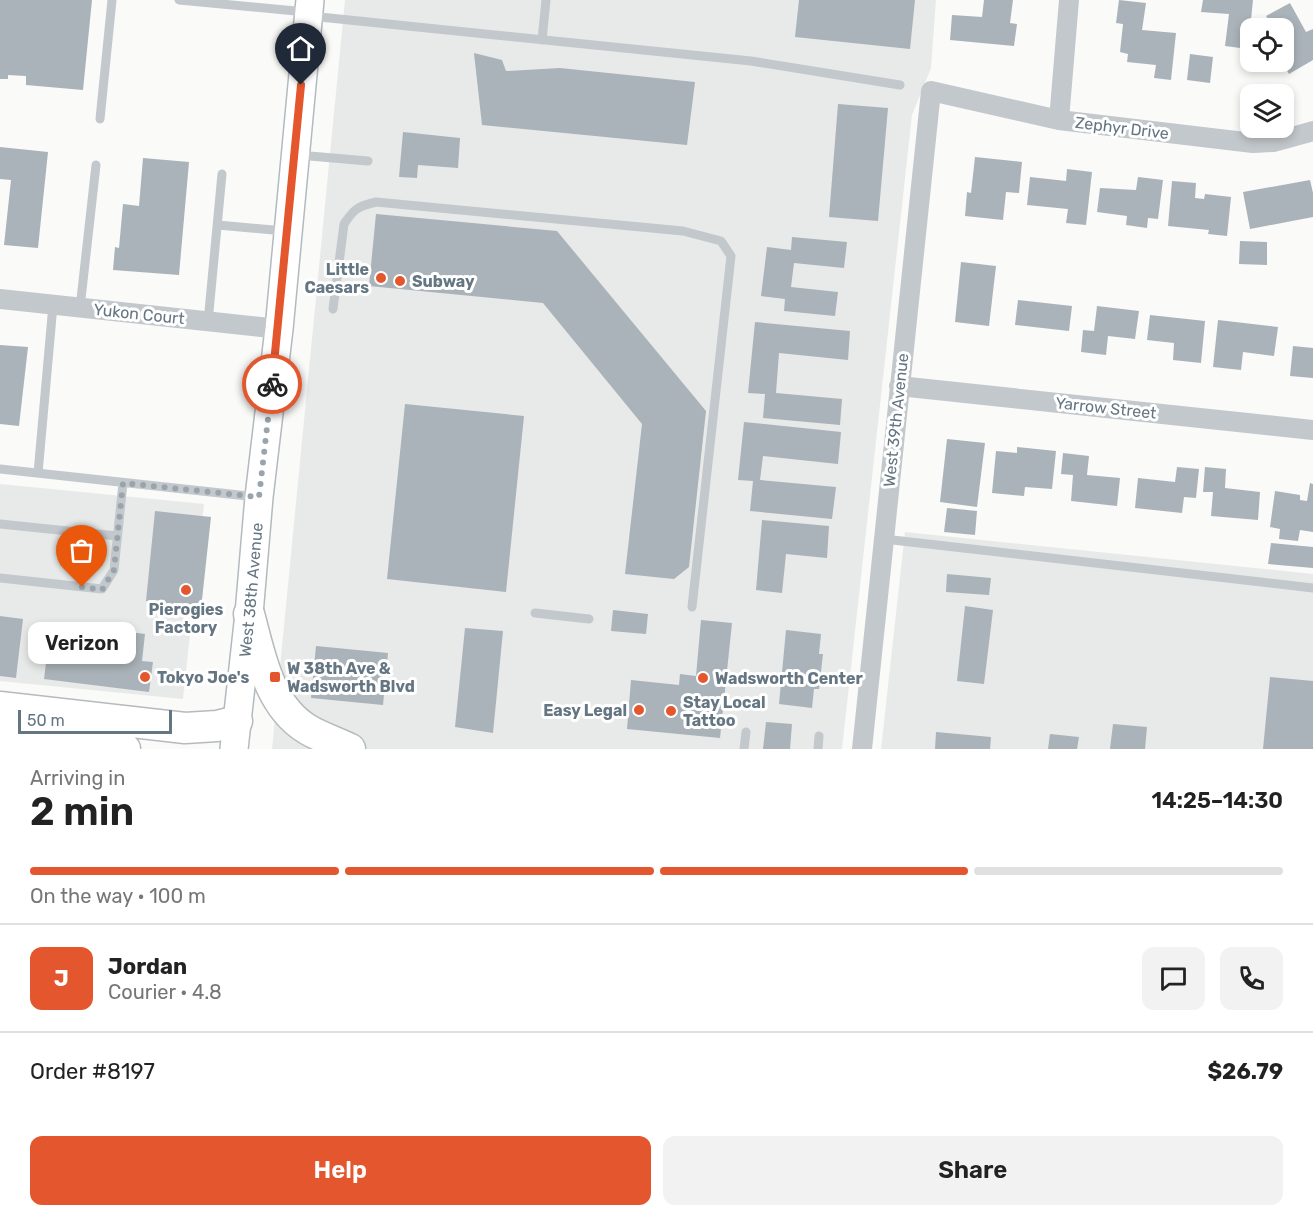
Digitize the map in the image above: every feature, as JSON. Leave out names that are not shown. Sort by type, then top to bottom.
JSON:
[{"type":"main road","name":"West 38th Avenue","points":[[235,735],[279,329],[309,9]]},
{"type":"main road","points":[[249,614],[271,686],[283,705],[306,728],[350,749]]},
{"type":"main road","points":[[0,707],[185,728],[217,726],[235,735]]},
{"type":"main road","points":[[0,736],[125,749]]},
{"type":"street","points":[[1059,120],[1069,0]]},
{"type":"street","name":"Zephyr Drive","points":[[931,91],[1059,120],[1253,143],[1274,142],[1313,131]]},
{"type":"street","name":"West 39th Avenue","points":[[862,749],[931,91]]},
{"type":"street","name":"Yukon Court","points":[[0,299],[279,329]]},
{"type":"street","name":"Yarrow Street","points":[[899,386],[1313,430]]},
{"type":"lane","points":[[100,119],[112,0]]},
{"type":"lane","points":[[179,0],[309,9],[542,40],[751,61],[900,85]]},
{"type":"lane","points":[[542,40],[546,0]]},
{"type":"lane","points":[[294,155],[368,161]]},
{"type":"lane","points":[[80,308],[96,165]]},
{"type":"lane","points":[[208,322],[222,174]]},
{"type":"lane","points":[[333,309],[344,224],[351,213],[360,206],[376,202],[683,231],[721,241],[731,256],[692,607]]},
{"type":"lane","points":[[218,225],[287,231]]},
{"type":"lane","points":[[38,473],[53,305]]},
{"type":"lane","points":[[0,469],[259,497]]},
{"type":"lane","points":[[0,578],[102,590],[114,570],[123,483]]},
{"type":"lane","points":[[0,524],[117,536]]},
{"type":"lane","points":[[884,539],[1313,588]]},
{"type":"lane","points":[[535,613],[589,619]]},
{"type":"lane","points":[[744,749],[746,732]]},
{"type":"lane","points":[[818,749],[819,736]]},
{"type":"shaded area","points":[[345,0],[936,0],[931,68],[912,115],[842,749],[272,749]]},
{"type":"shaded area","points":[[0,484],[204,504],[183,699],[0,681]]},
{"type":"shaded area","points":[[905,532],[1313,574],[1313,749],[881,749]]},
{"type":"building","points":[[0,0],[92,0],[83,90],[26,85],[26,76],[8,75],[8,79],[0,79]]},
{"type":"building","points":[[799,0],[915,0],[910,49],[795,37]]},
{"type":"building","points":[[984,0],[1013,0],[1010,23],[1017,24],[1014,46],[950,40],[952,15],[982,17]]},
{"type":"building","points":[[1119,0],[1146,3],[1142,30],[1176,33],[1171,80],[1154,78],[1156,65],[1127,62],[1128,54],[1120,52],[1123,24],[1116,23]]},
{"type":"building","points":[[1203,0],[1253,0],[1251,18],[1240,18],[1240,48],[1225,46],[1229,14],[1201,12]]},
{"type":"building","points":[[1290,3],[1306,32],[1313,29],[1313,60],[1294,71],[1294,18],[1267,18],[1266,16]]},
{"type":"building","points":[[474,53],[502,60],[506,71],[560,68],[695,82],[687,145],[482,125]]},
{"type":"building","points":[[1190,54],[1213,57],[1210,83],[1187,80]]},
{"type":"building","points":[[838,104],[888,108],[878,221],[829,217]]},
{"type":"building","points":[[403,132],[460,138],[458,168],[418,165],[417,178],[399,177]]},
{"type":"building","points":[[0,147],[48,152],[38,248],[4,245],[11,180],[0,179]]},
{"type":"building","points":[[975,157],[1022,162],[1019,193],[1006,192],[1003,220],[965,216],[967,192],[971,193]]},
{"type":"building","points":[[143,158],[189,162],[179,275],[113,270],[115,247],[119,248],[123,204],[139,206]]},
{"type":"building","points":[[1067,169],[1092,172],[1086,225],[1066,223],[1068,209],[1027,205],[1030,177],[1066,181]]},
{"type":"building","points":[[1138,177],[1163,180],[1158,219],[1148,218],[1147,228],[1126,225],[1127,216],[1097,212],[1100,188],[1136,190]]},
{"type":"building","points":[[1310,180],[1313,193],[1313,217],[1250,229],[1243,192]]},
{"type":"building","points":[[1172,181],[1196,183],[1195,198],[1204,199],[1205,194],[1231,197],[1227,236],[1208,234],[1209,230],[1168,226]]},
{"type":"building","points":[[376,214],[557,231],[706,411],[689,567],[674,579],[625,574],[642,424],[543,303],[369,286]]},
{"type":"building","points":[[792,237],[847,242],[844,268],[794,263],[791,287],[838,292],[835,316],[784,311],[785,299],[761,296],[767,247],[791,250]]},
{"type":"building","points":[[1240,241],[1267,242],[1267,265],[1239,264]]},
{"type":"building","points":[[961,262],[996,266],[989,326],[955,322]]},
{"type":"building","points":[[1018,300],[1072,306],[1069,331],[1015,325]]},
{"type":"building","points":[[1097,306],[1139,311],[1135,339],[1108,336],[1106,355],[1081,352],[1083,330],[1094,331]]},
{"type":"building","points":[[1150,315],[1205,321],[1201,363],[1173,360],[1174,343],[1147,340]]},
{"type":"building","points":[[1218,320],[1278,327],[1274,356],[1243,352],[1241,370],[1213,367]]},
{"type":"building","points":[[755,322],[850,331],[848,360],[779,353],[776,393],[842,399],[840,425],[763,418],[765,394],[748,393]]},
{"type":"building","points":[[0,345],[28,347],[19,426],[0,424]]},
{"type":"building","points":[[1293,346],[1313,348],[1313,378],[1290,376]]},
{"type":"building","points":[[405,404],[524,416],[506,592],[387,579]]},
{"type":"building","points":[[744,422],[841,432],[838,464],[763,456],[760,480],[836,487],[832,519],[750,511],[753,481],[738,480]]},
{"type":"building","points":[[947,439],[985,443],[977,507],[940,502]]},
{"type":"building","points":[[1017,447],[1056,451],[1052,489],[1025,487],[1024,496],[992,493],[996,451],[1017,453]]},
{"type":"building","points":[[1063,453],[1089,456],[1087,475],[1120,478],[1117,506],[1071,501],[1073,475],[1061,474]]},
{"type":"building","points":[[1177,467],[1199,469],[1196,498],[1184,497],[1182,513],[1135,508],[1138,478],[1175,482]]},
{"type":"building","points":[[1205,467],[1226,469],[1225,488],[1260,492],[1258,520],[1211,516],[1213,492],[1203,492]]},
{"type":"building","points":[[1310,483],[1313,484],[1313,532],[1300,530],[1298,541],[1279,539],[1280,529],[1270,527],[1275,491],[1300,495],[1300,500],[1307,501]]},
{"type":"building","points":[[947,508],[977,511],[975,535],[944,532]]},
{"type":"building","points":[[155,511],[211,517],[200,618],[175,615],[176,605],[146,601]]},
{"type":"building","points":[[762,520],[829,526],[827,558],[786,554],[782,593],[756,590]]},
{"type":"building","points":[[1271,543],[1313,547],[1313,568],[1268,564]]},
{"type":"building","points":[[947,574],[991,578],[989,595],[946,592]]},
{"type":"building","points":[[965,606],[993,610],[984,684],[957,681]]},
{"type":"building","points":[[613,610],[648,614],[646,634],[611,631]]},
{"type":"building","points":[[0,616],[23,619],[16,678],[0,676]]},
{"type":"building","name":"Wadsworth Center","points":[[701,620],[732,623],[720,738],[627,729],[631,680],[679,685],[680,674],[696,676]]},
{"type":"building","points":[[51,622],[145,634],[142,661],[153,662],[149,692],[44,679]]},
{"type":"building","points":[[465,628],[503,631],[493,733],[455,727]]},
{"type":"building","points":[[786,630],[821,634],[819,654],[823,654],[819,689],[814,689],[812,708],[779,704]]},
{"type":"building","points":[[316,646],[388,653],[383,705],[311,698]]},
{"type":"building","points":[[1270,677],[1313,681],[1313,749],[1263,749]]},
{"type":"building","points":[[766,722],[792,724],[790,749],[763,749]]},
{"type":"building","points":[[1113,724],[1147,727],[1145,749],[1110,749]]},
{"type":"building","points":[[936,732],[991,737],[990,749],[935,749]]},
{"type":"building","points":[[1050,734],[1079,737],[1077,749],[1048,749]]},
{"type":"way so far","points":[[82,587],[102,590],[114,570],[123,483],[259,497],[272,384]]},
{"type":"place","name":"Little Caesars","points":[[381,278]]},
{"type":"place","name":"Subway","points":[[400,281]]},
{"type":"place","name":"Verizon","points":[[82,587]]},
{"type":"place","name":"Pierogies Factory","points":[[186,590]]},
{"type":"place","name":"Tokyo Joe's","points":[[145,677]]},
{"type":"place","name":"W 38th Ave & Wadsworth Blvd","points":[[275,677]]},
{"type":"place","name":"Wadsworth Center","points":[[703,678]]},
{"type":"place","name":"Easy Legal","points":[[639,710]]},
{"type":"place","name":"Stay Local Tattoo","points":[[671,711]]},
{"type":"route","points":[[272,384],[301,85]]}]
